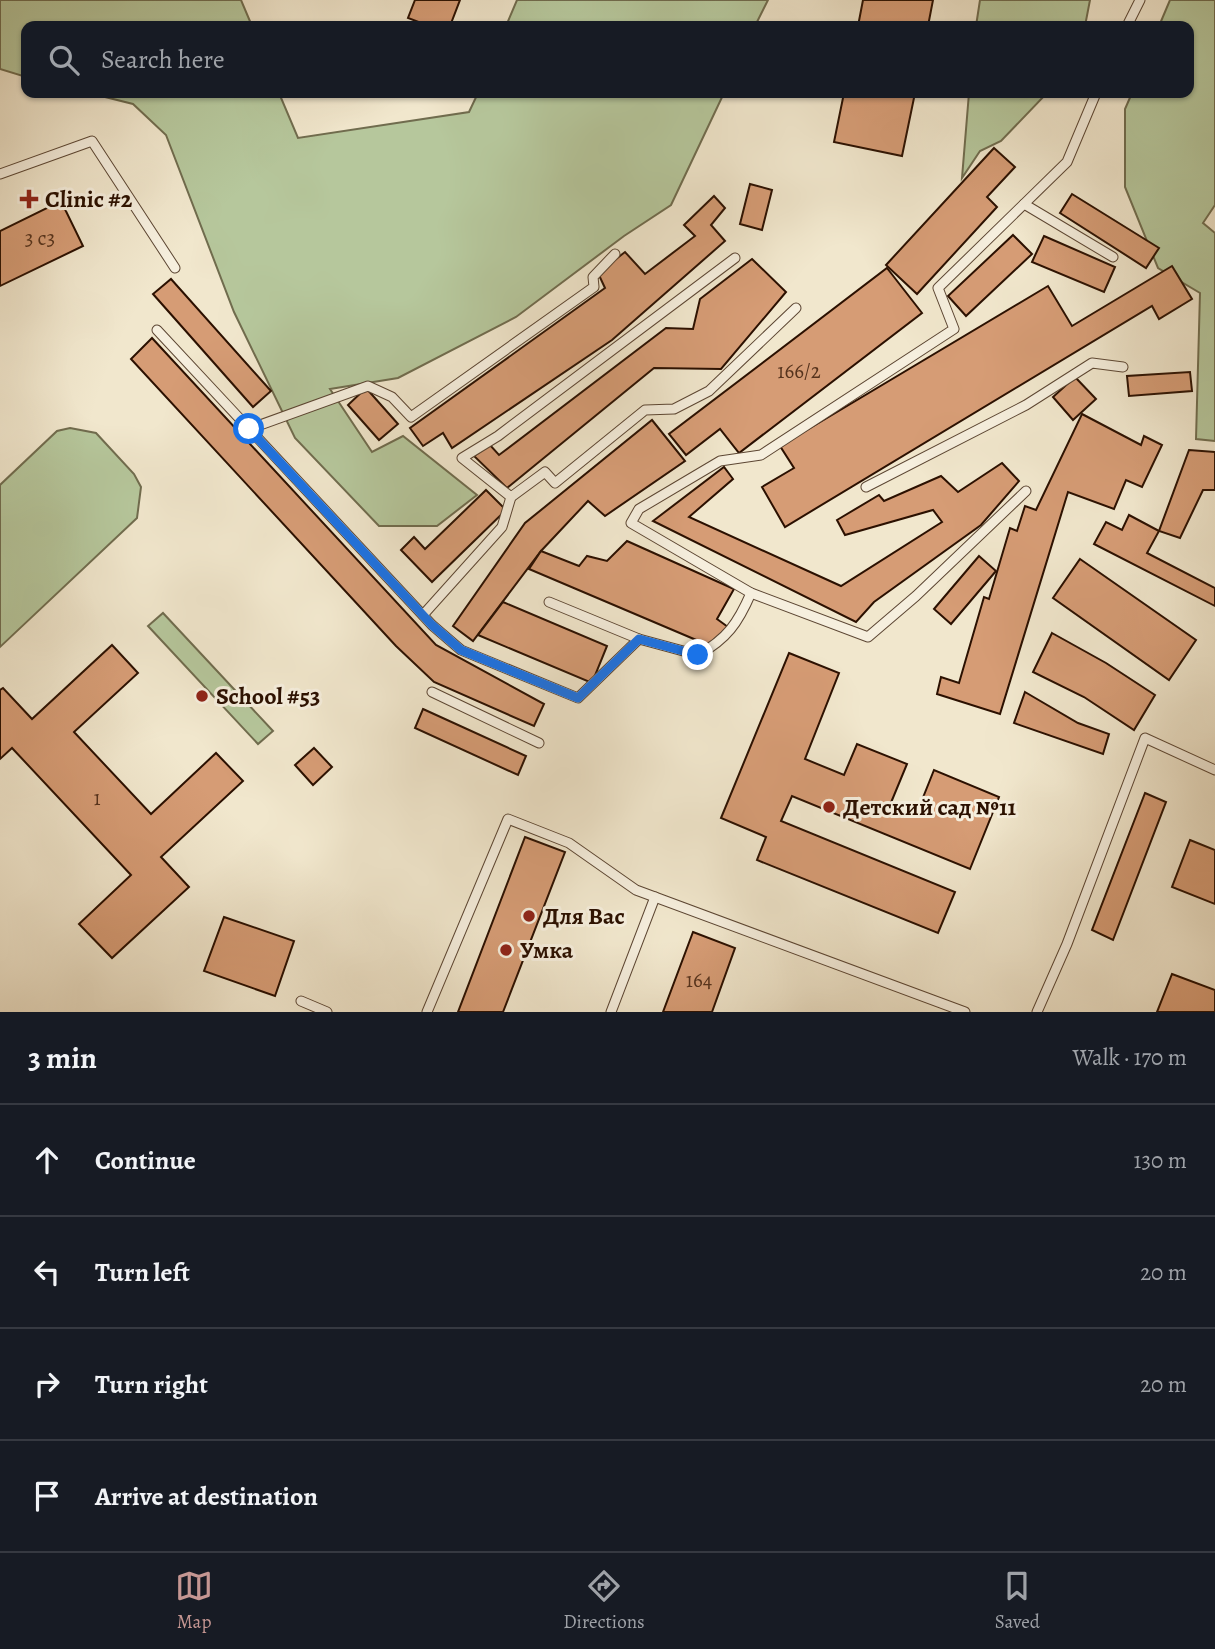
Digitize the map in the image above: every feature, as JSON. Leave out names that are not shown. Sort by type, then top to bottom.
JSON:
[{"type":"lane","points":[[1130,21],[1140,0]]},
{"type":"lane","points":[[1026,491],[916,596],[868,637],[751,593],[631,523],[639,509],[720,461],[761,455],[954,329],[938,288],[1067,162],[1094,98]]},
{"type":"lane","points":[[0,174],[92,141],[175,268]]},
{"type":"lane","points":[[1024,204],[1113,257]]},
{"type":"lane","points":[[249,429],[368,386],[393,397],[411,417],[594,287],[593,277],[615,254]]},
{"type":"lane","points":[[511,497],[462,458],[498,436],[735,258]]},
{"type":"lane","points":[[423,615],[502,527],[511,497],[545,472],[555,482],[645,410],[674,409],[709,390],[796,308]]},
{"type":"lane","points":[[157,330],[423,615],[461,650],[578,698],[639,639]]},
{"type":"lane","points":[[866,487],[1026,405],[1092,363],[1123,368]]},
{"type":"lane","points":[[549,601],[639,639],[698,655],[712,647],[738,623],[751,593]]},
{"type":"lane","points":[[432,692],[540,743]]},
{"type":"lane","points":[[1037,1012],[1067,944],[1145,738],[1215,770]]},
{"type":"lane","points":[[427,1012],[508,819],[569,842],[636,890],[965,1012]]},
{"type":"lane","points":[[611,1012],[655,897]]},
{"type":"lane","points":[[301,1001],[327,1012]]},
{"type":"green space","points":[[0,0],[241,0],[250,21],[21,21],[21,75],[0,69]]},
{"type":"green space","points":[[517,0],[768,0],[758,21],[508,21]]},
{"type":"green space","points":[[980,0],[1090,0],[1086,21],[977,21]]},
{"type":"green space","points":[[1170,0],[1215,0],[1215,205],[1203,223],[1215,233],[1215,441],[1196,439],[1200,293],[1158,268],[1125,187],[1125,109],[1130,98],[1194,98],[1194,21],[1161,21]]},
{"type":"green space","points":[[109,98],[281,98],[298,138],[469,112],[476,98],[722,98],[671,205],[624,236],[516,317],[398,378],[330,389],[372,452],[403,436],[477,495],[437,526],[379,526],[295,438],[234,312],[166,135],[133,104]]},
{"type":"green space","points":[[969,98],[1042,98],[1001,141],[980,151],[962,178]]},
{"type":"green space","points":[[70,428],[96,433],[134,474],[141,487],[137,518],[0,647],[0,485],[57,431]]},
{"type":"green space","points":[[163,613],[273,731],[258,744],[148,626]]},
{"type":"building","points":[[415,0],[460,0],[452,21],[416,21],[408,18]]},
{"type":"building","points":[[863,0],[933,0],[929,21],[859,21]]},
{"type":"building","points":[[843,98],[914,98],[902,156],[834,142]]},
{"type":"building","points":[[994,148],[1015,167],[987,197],[997,207],[917,294],[886,265]]},
{"type":"building","points":[[750,184],[772,190],[762,230],[740,224]]},
{"type":"building","points":[[1072,194],[1159,248],[1146,268],[1060,213]]},
{"type":"building","points":[[714,196],[725,208],[711,225],[725,241],[612,340],[452,448],[443,433],[423,446],[410,428],[605,288],[598,273],[625,252],[645,274],[695,236],[684,225]]},
{"type":"building","points":[[61,201],[83,246],[0,286],[0,231]]},
{"type":"building","points":[[1013,235],[1032,254],[966,316],[948,296]]},
{"type":"building","points":[[1044,236],[1115,267],[1104,292],[1032,262]]},
{"type":"building","points":[[752,259],[786,292],[721,369],[654,368],[507,488],[474,456],[490,445],[499,455],[666,328],[693,329],[700,299]]},
{"type":"building","points":[[1172,266],[1192,299],[1159,319],[1152,306],[785,527],[762,487],[794,468],[780,446],[1048,286],[1072,326]]},
{"type":"building","points":[[887,268],[922,313],[739,453],[720,429],[686,455],[669,434]]},
{"type":"building","points":[[171,279],[271,391],[253,407],[153,294]]},
{"type":"building","points":[[152,338],[436,645],[544,704],[534,726],[434,682],[396,646],[131,359]]},
{"type":"building","points":[[1190,372],[1192,391],[1129,396],[1127,376]]},
{"type":"building","points":[[1075,377],[1096,399],[1073,420],[1053,397]]},
{"type":"building","points":[[366,388],[398,424],[379,440],[348,405]]},
{"type":"building","points":[[1082,414],[1141,445],[1144,436],[1162,445],[1142,487],[1126,480],[1114,509],[1068,492],[1000,714],[937,694],[941,677],[959,683],[984,597],[989,599],[1010,528],[1017,531],[1025,506],[1036,510]]},
{"type":"building","points":[[652,420],[685,461],[605,516],[588,501],[541,551],[473,641],[453,626],[525,523]]},
{"type":"building","points":[[1189,450],[1215,452],[1215,490],[1203,490],[1180,538],[1159,531]]},
{"type":"building","points":[[1002,463],[1019,481],[981,525],[874,602],[856,622],[653,521],[724,467],[733,479],[689,517],[841,586],[942,522],[933,510],[845,535],[837,520],[879,495],[884,501],[941,476],[958,492]]},
{"type":"building","points":[[486,490],[506,510],[432,582],[401,550],[414,537],[425,549]]},
{"type":"building","points":[[1129,515],[1159,531],[1147,553],[1215,588],[1215,606],[1094,544],[1106,522],[1122,530]]},
{"type":"building","points":[[627,541],[734,589],[717,619],[728,627],[708,645],[529,569],[541,551],[579,566],[587,556],[607,561]]},
{"type":"building","points":[[979,556],[996,571],[951,624],[934,609]]},
{"type":"building","points":[[1080,559],[1196,640],[1169,680],[1053,598]]},
{"type":"building","points":[[503,602],[607,646],[592,683],[478,635]]},
{"type":"building","points":[[1052,633],[1106,663],[1155,695],[1134,730],[1084,697],[1033,672]]},
{"type":"building","points":[[112,645],[138,673],[74,732],[151,814],[216,753],[243,781],[161,857],[189,887],[112,958],[79,924],[131,875],[12,748],[0,759],[0,690],[3,688],[32,719]]},
{"type":"building","points":[[789,653],[839,673],[805,759],[844,775],[857,744],[907,764],[890,805],[916,815],[934,770],[999,797],[970,869],[792,796],[781,821],[955,892],[938,933],[757,860],[766,837],[721,818]]},
{"type":"building","points":[[1025,692],[1078,723],[1109,734],[1103,754],[1014,723]]},
{"type":"building","points":[[423,709],[526,756],[518,775],[415,728]]},
{"type":"building","points":[[314,748],[332,767],[313,785],[295,765]]},
{"type":"building","points":[[1145,793],[1166,802],[1113,940],[1092,930]]},
{"type":"building","points":[[525,837],[565,852],[503,1012],[458,1012]]},
{"type":"building","points":[[1190,840],[1215,850],[1215,904],[1172,887]]},
{"type":"building","points":[[224,917],[294,941],[275,996],[204,971]]},
{"type":"building","points":[[693,932],[735,948],[712,1012],[663,1012]]},
{"type":"building","points":[[1172,974],[1215,990],[1215,1012],[1157,1012]]},
{"type":"place","name":"Clinic #2","points":[[29,199]]},
{"type":"place","name":"School #53","points":[[202,696]]},
{"type":"place","name":"Детский сад №11","points":[[829,807]]},
{"type":"place","name":"Для Вас","points":[[529,916]]},
{"type":"place","name":"Умка","points":[[506,950]]},
{"type":"route","points":[[249,429],[432,625],[461,650],[578,698],[639,639],[698,655]]}]
